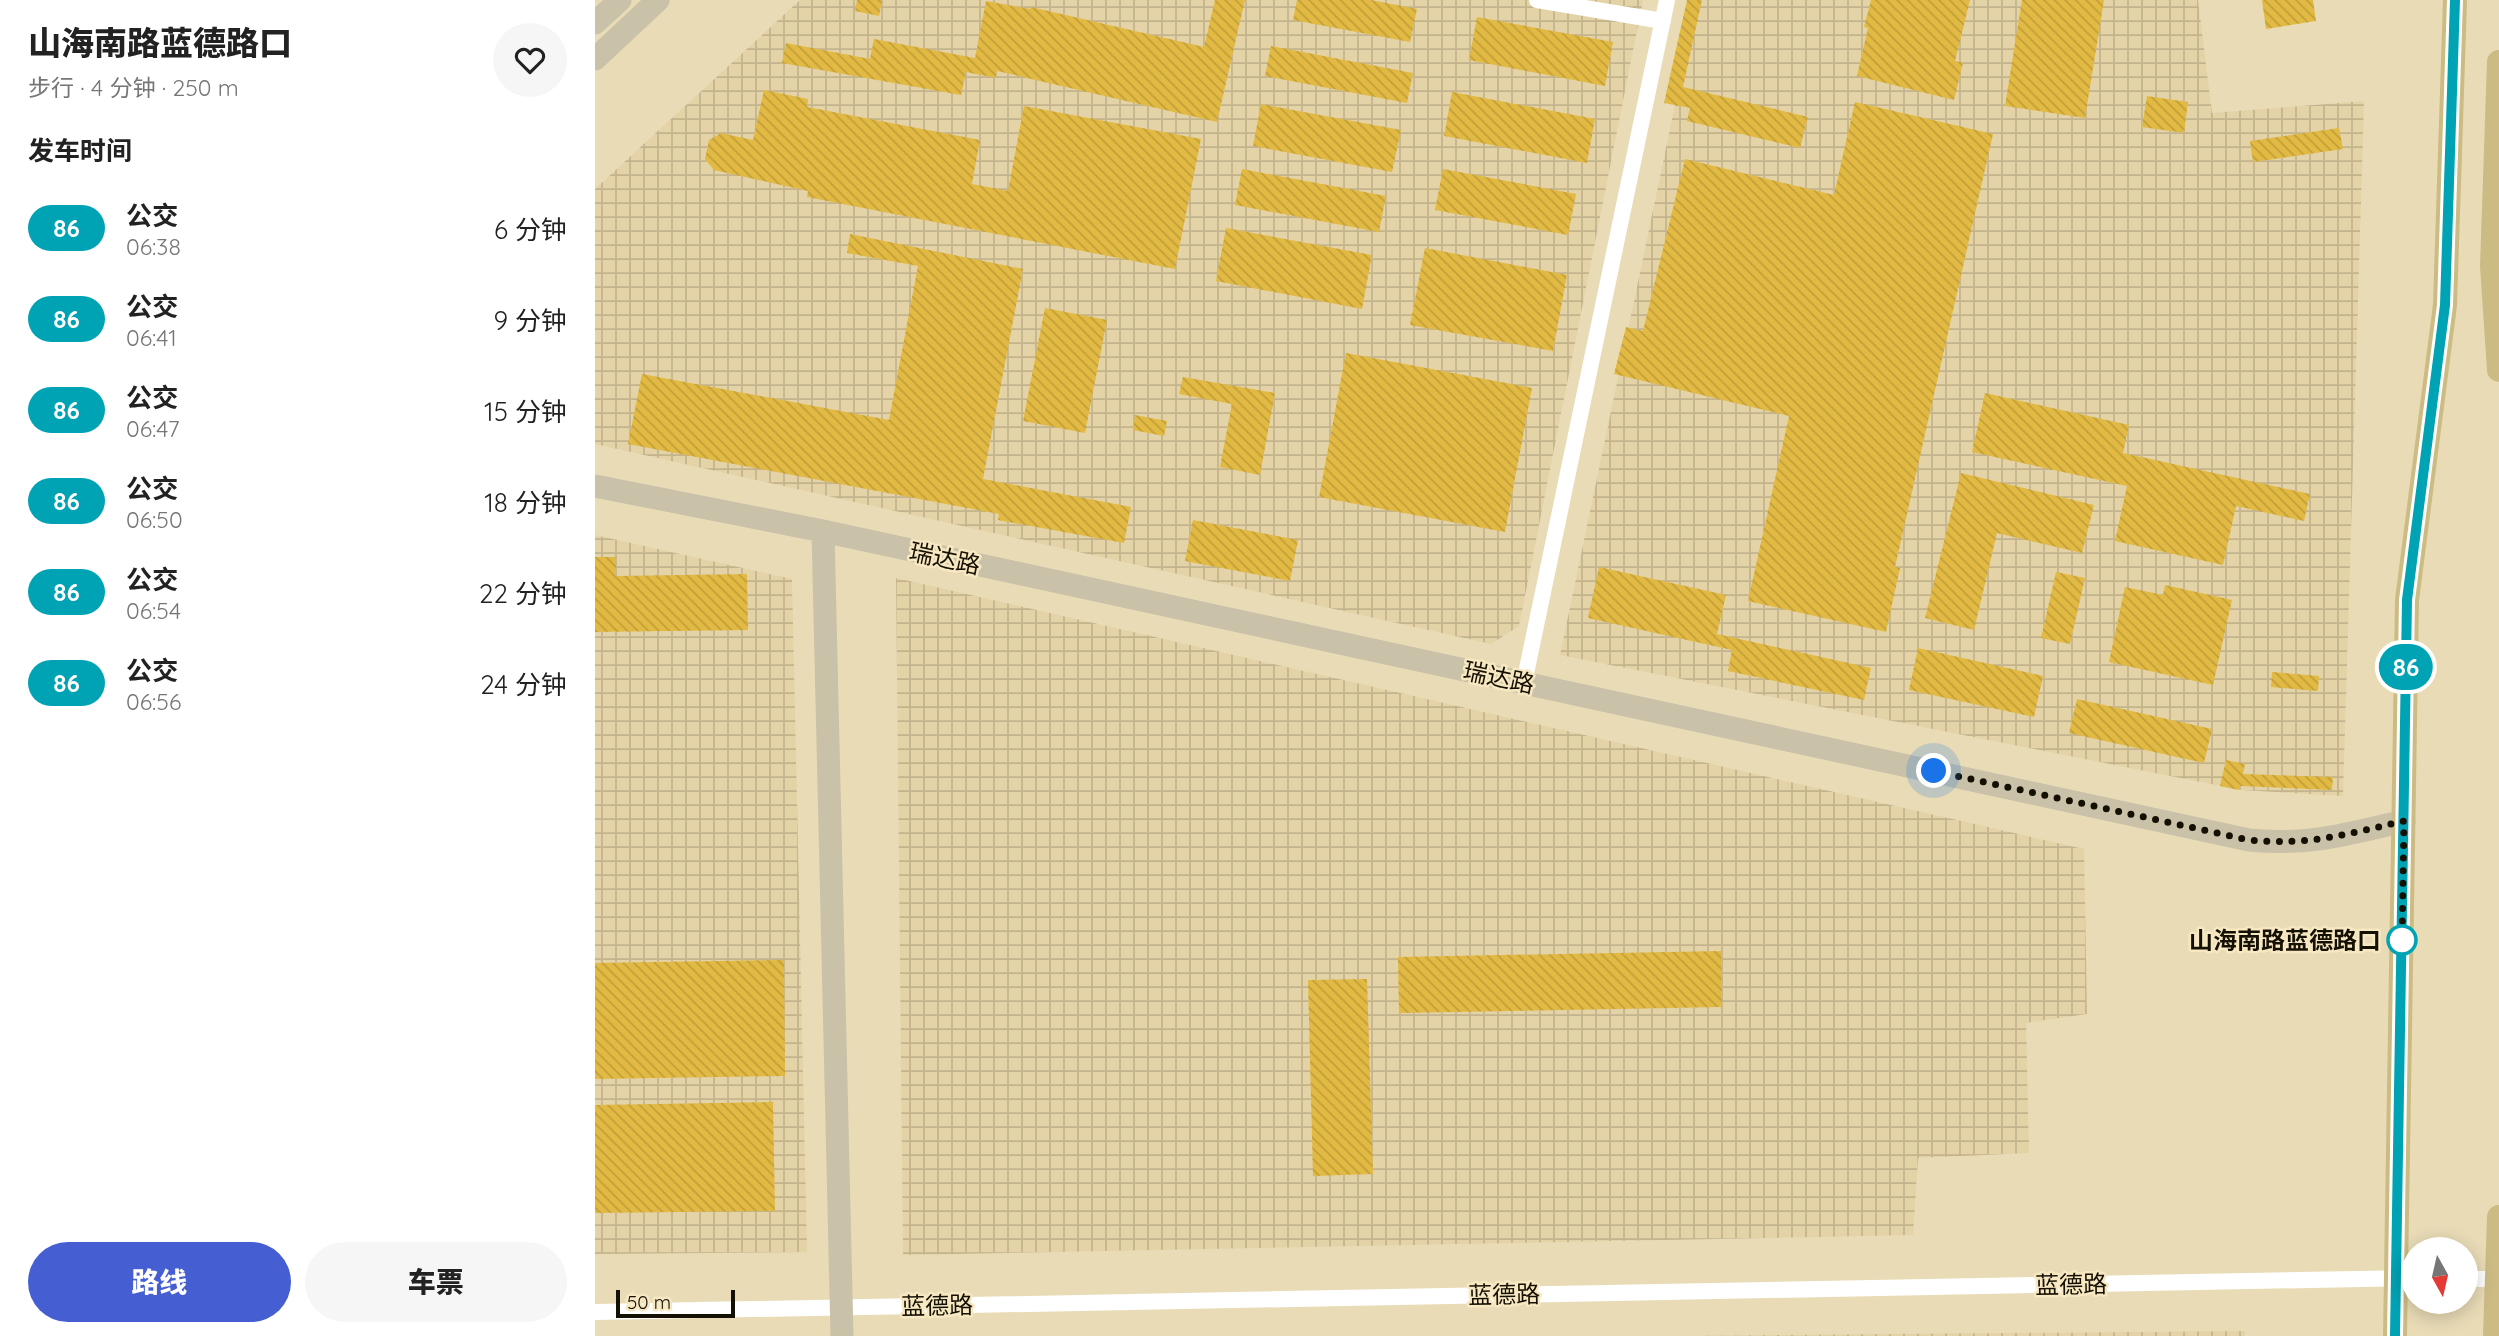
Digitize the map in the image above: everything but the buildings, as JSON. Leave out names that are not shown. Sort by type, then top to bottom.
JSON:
[{"type":"main road","points":[[2404,1237],[2407,600],[2445,305],[2455,0]]},
{"type":"main road","points":[[2499,62],[2492,267],[2499,370]]},
{"type":"main road","points":[[2494,1336],[2499,1217]]},
{"type":"main road","points":[[2395,1336],[2401,1297]]},
{"type":"street","points":[[595,23],[620,0]]},
{"type":"street","points":[[595,59],[658,0]]},
{"type":"street","points":[[1537,0],[1663,21]]},
{"type":"street","points":[[1524,683],[1667,0]]},
{"type":"street","name":"瑞达路","points":[[595,486],[823,531],[2249,840],[2281,843],[2317,841],[2404,821]]},
{"type":"street","points":[[823,531],[842,1336]]},
{"type":"street","name":"蓝德路","points":[[595,1312],[2401,1278]]},
{"type":"street","points":[[2478,1279],[2498,1279]]},
{"type":"shaded area","points":[[800,0],[1643,0],[1519,626],[1491,644],[595,444],[595,189]]},
{"type":"shaded area","points":[[1697,0],[2198,0],[2212,113],[2364,101],[2343,796],[2241,790],[1560,655]]},
{"type":"shaded area","points":[[595,535],[792,579],[807,1252],[595,1254]]},
{"type":"shaded area","points":[[896,578],[2084,849],[2087,1014],[2026,1023],[2029,1153],[1918,1158],[1913,1235],[903,1255]]},
{"type":"shaded area","points":[[2245,1331],[2245,1336],[1677,1336]]},
{"type":"bus line","name":"86","points":[[2395,1336],[2407,600],[2445,305],[2455,0]]},
{"type":"place","name":"山海南路蓝德路口","points":[[2402,940]]},
{"type":"route","points":[[1934,771],[2249,840],[2281,843],[2317,841],[2404,821],[2402,940]]}]
